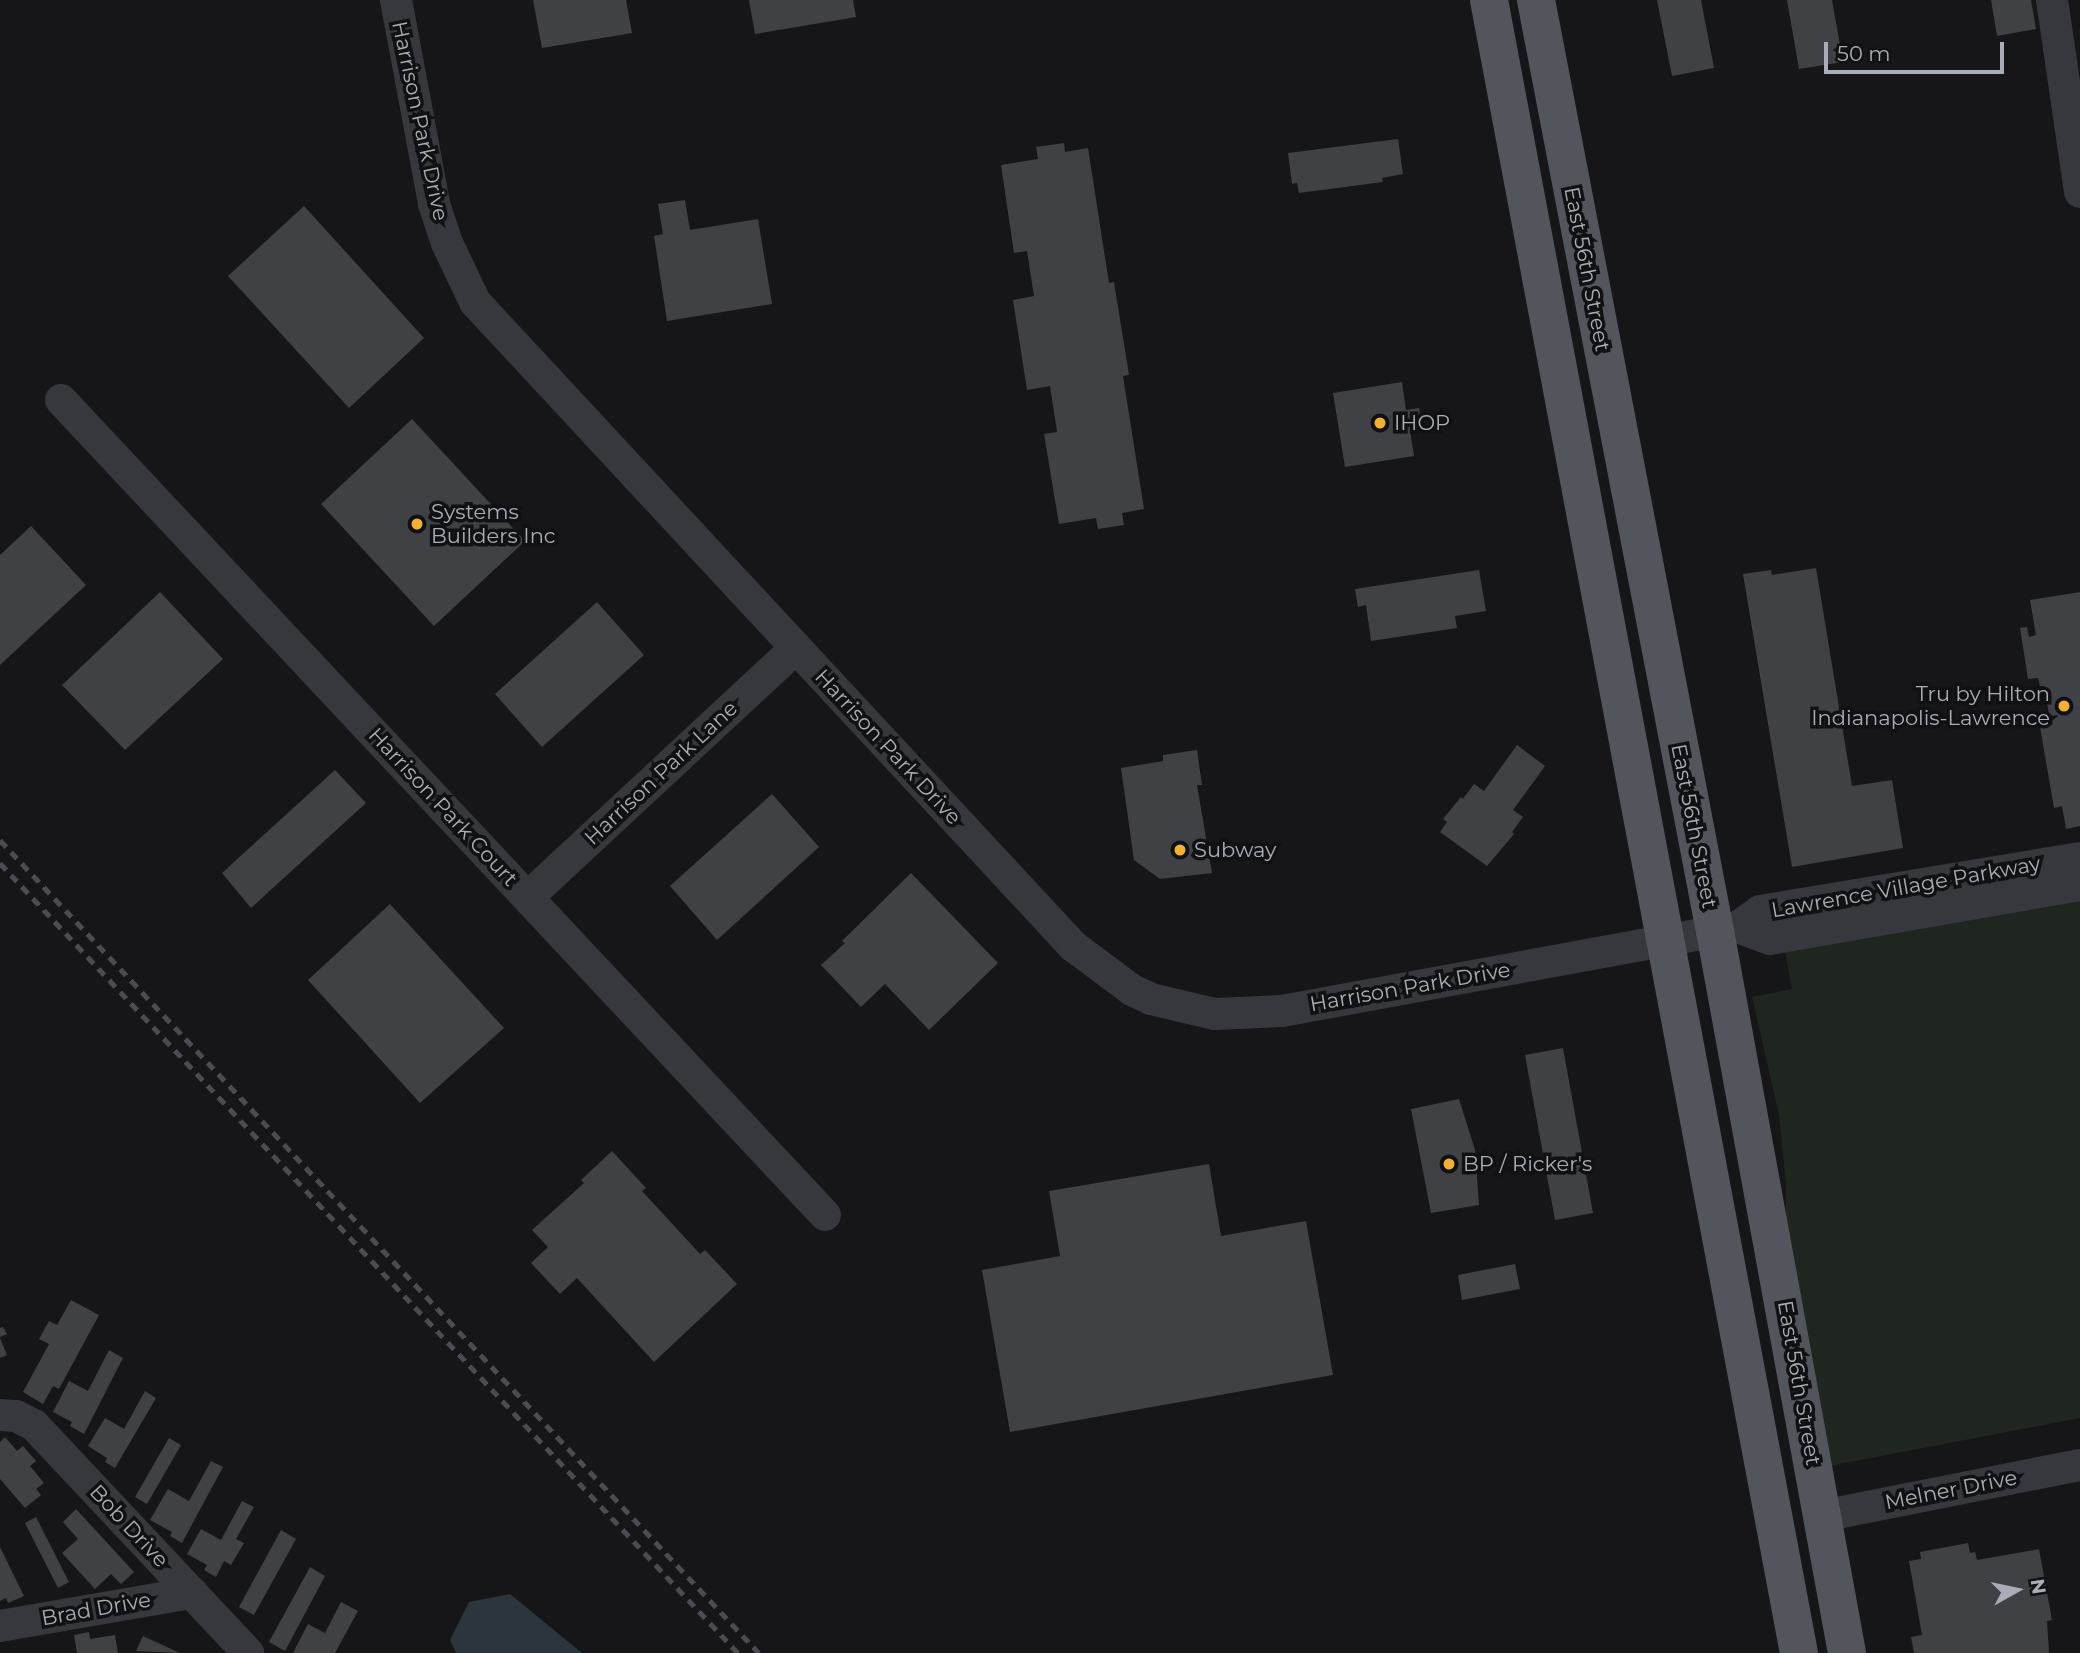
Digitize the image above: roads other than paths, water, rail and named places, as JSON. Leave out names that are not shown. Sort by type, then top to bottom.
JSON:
[{"type":"main road","name":"East 56th Street","points":[[1536,0],[1616,425],[1704,933],[1822,1516],[1847,1653]]},
{"type":"main road","name":"East 56th Street","points":[[1491,12],[1536,252],[1704,933],[1724,1246],[1799,1653]]},
{"type":"main road","points":[[1491,12],[1510,35],[1521,56],[1538,139],[1547,147],[1563,145]]},
{"type":"main road","points":[[1536,252],[1553,257],[1559,263],[1584,372],[1597,407],[1616,425]]},
{"type":"main road","points":[[1724,1246],[1770,1395],[1796,1504],[1808,1514],[1822,1516]]},
{"type":"street","name":"Harrison Park Drive","points":[[396,0],[434,204],[447,243],[475,302],[1073,946],[1132,990],[1151,999],[1215,1014],[1282,1011],[1704,933]]},
{"type":"street","points":[[2052,0],[2080,192]]},
{"type":"street","name":"Harrison Park Court","points":[[61,400],[825,1215]]},
{"type":"street","name":"Harrison Park Lane","points":[[528,897],[795,649]]},
{"type":"street","name":"Lawrence Village Parkway","points":[[1704,933],[1760,911],[2080,858]]},
{"type":"street","name":"Lawrence Village Parkway","points":[[1704,933],[1770,939],[2080,885]]},
{"type":"street","name":"Bob Drive","points":[[0,1415],[16,1416],[34,1425],[248,1653]]},
{"type":"street","name":"Melner Drive","points":[[1822,1516],[2080,1465]]},
{"type":"street","name":"Brad Drive","points":[[0,1626],[192,1593]]},
{"type":"railway","points":[[0,840],[759,1653]]},
{"type":"railway","points":[[0,863],[738,1653]]},
{"type":"place","name":"IHOP","points":[[1380,423]]},
{"type":"place","name":"Systems Builders Inc","points":[[417,524]]},
{"type":"place","name":"Tru by Hilton Indianapolis-Lawrence","points":[[2064,706]]},
{"type":"place","name":"Subway","points":[[1180,850]]},
{"type":"place","name":"BP / Ricker's","points":[[1449,1164]]}]
